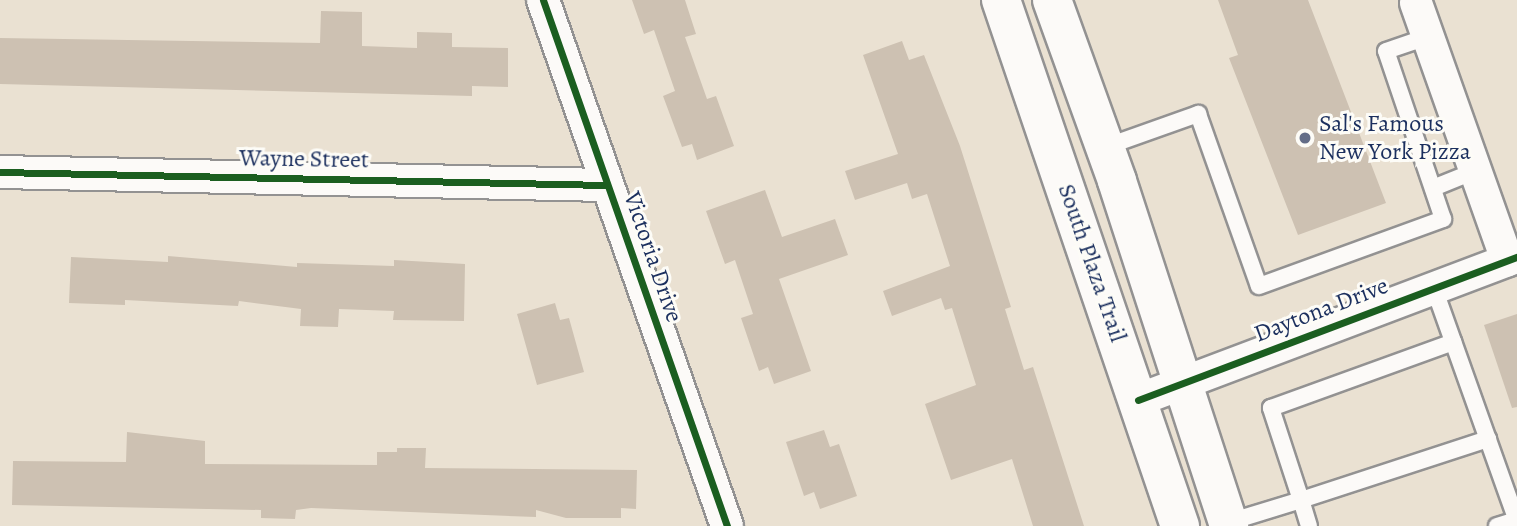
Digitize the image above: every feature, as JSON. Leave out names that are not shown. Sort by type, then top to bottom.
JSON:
[{"type":"main road","name":"South Plaza Trail","points":[[1001,0],[1180,526]]},
{"type":"main road","name":"South Plaza Trail","points":[[1052,0],[1105,147],[1225,525]]},
{"type":"street","name":"Victoria Drive","points":[[542,0],[726,526]]},
{"type":"street","points":[[1416,3],[1475,171],[1512,259]]},
{"type":"street","name":"Wayne Street","points":[[0,172],[607,185]]},
{"type":"street","name":"Daytona Drive","points":[[1138,400],[1512,259]]},
{"type":"lane","points":[[1105,147],[1198,114],[1259,286],[1443,219],[1386,51],[1427,37]]},
{"type":"lane","points":[[1433,188],[1475,171]]},
{"type":"lane","points":[[1434,288],[1517,521],[1497,526]]},
{"type":"lane","points":[[1309,526],[1271,408],[1453,342]]},
{"type":"lane","points":[[1225,525],[1488,439]]},
{"type":"building","points":[[632,0],[685,0],[696,34],[685,37],[707,99],[716,96],[734,146],[697,160],[692,144],[682,147],[663,96],[675,91],[654,30],[644,34]]},
{"type":"building","points":[[1218,0],[1308,0],[1386,203],[1298,235],[1229,58],[1238,55]]},
{"type":"building","points":[[321,11],[362,12],[362,46],[417,48],[417,32],[452,33],[452,47],[508,48],[508,87],[472,86],[472,96],[0,84],[0,38],[320,43]]},
{"type":"building","points":[[902,41],[909,60],[924,55],[960,146],[1011,307],[1005,309],[1024,370],[1033,367],[1084,526],[1033,526],[1012,459],[951,480],[925,404],[976,385],[952,308],[945,310],[941,298],[892,316],[883,291],[950,266],[927,194],[912,199],[907,183],[855,200],[845,171],[898,154],[863,55]]},
{"type":"building","points":[[765,190],[782,237],[835,219],[848,255],[779,279],[811,371],[774,384],[768,367],[759,371],[741,318],[753,314],[735,260],[725,264],[706,211]]},
{"type":"building","points":[[168,256],[297,267],[297,263],[394,266],[394,260],[465,264],[464,321],[393,320],[394,311],[339,309],[338,327],[300,326],[301,309],[239,301],[238,306],[125,300],[125,305],[69,303],[71,257],[168,262]]},
{"type":"building","points":[[555,303],[560,320],[569,318],[584,372],[537,385],[517,314]]},
{"type":"building","points":[[1517,314],[1517,407],[1512,408],[1484,325]]},
{"type":"building","points":[[824,430],[830,447],[839,444],[857,496],[820,509],[814,492],[804,496],[786,442]]},
{"type":"building","points":[[127,432],[205,441],[205,464],[377,465],[377,452],[397,452],[397,448],[426,448],[425,468],[637,470],[636,509],[621,508],[621,518],[566,518],[536,510],[536,517],[311,508],[296,510],[295,519],[261,518],[261,510],[12,505],[13,461],[126,462]]},
{"type":"cycle path","points":[[543,0],[727,526]]},
{"type":"cycle path","points":[[0,172],[607,185]]},
{"type":"cycle path","points":[[1138,400],[1517,257]]},
{"type":"place","name":"Sal's Famous New York Pizza","points":[[1305,138]]}]
